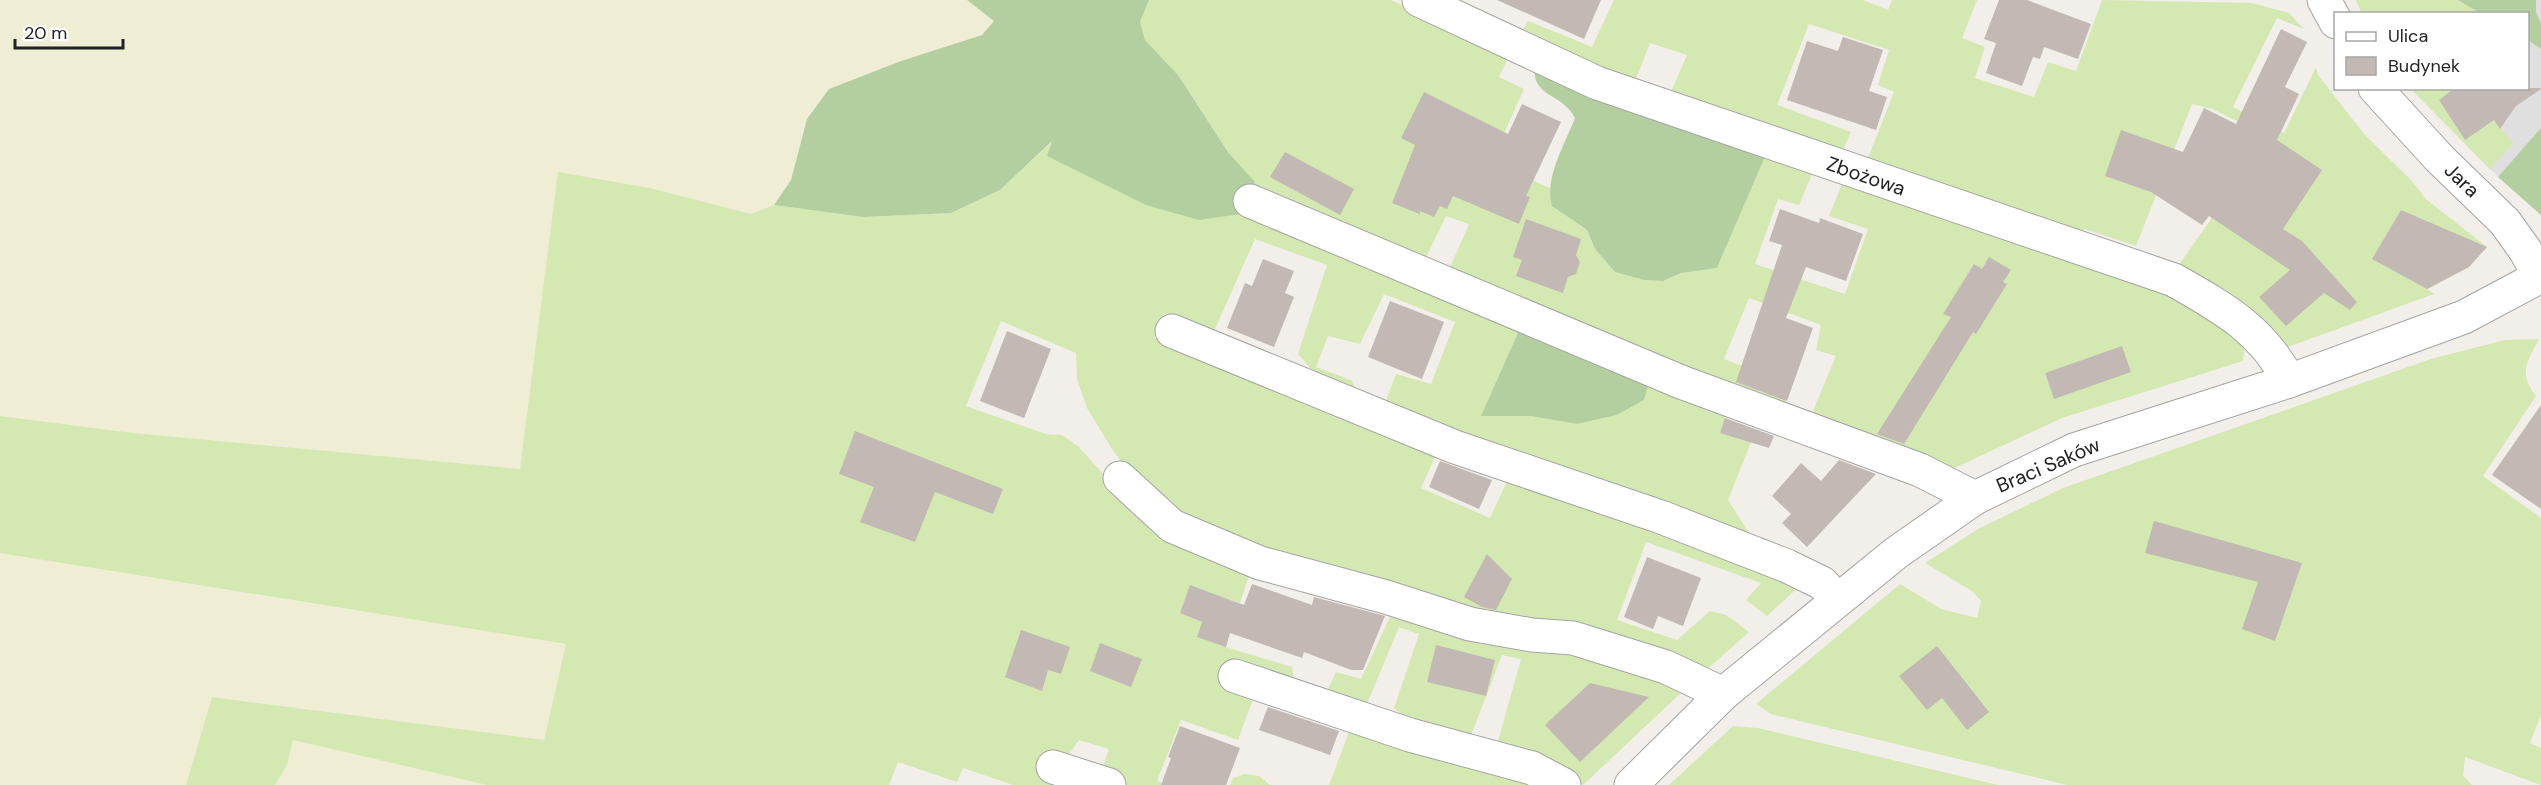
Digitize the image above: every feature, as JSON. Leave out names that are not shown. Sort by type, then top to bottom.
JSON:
[{"type":"street","name":"Zbożowa","points":[[1419,0],[1597,83],[2174,280],[2223,309],[2264,342],[2278,360],[2289,381]]},
{"type":"street","points":[[2325,0],[2334,18]]},
{"type":"street","name":"Jara","points":[[2377,90],[2392,110],[2505,222],[2541,277]]},
{"type":"street","points":[[1250,201],[1681,382],[1920,470],[1975,498]]},
{"type":"street","name":"Braci Saków","points":[[1631,785],[1723,694],[1904,546],[1975,498],[2074,450],[2289,381],[2464,317],[2541,277]]},
{"type":"street","points":[[1172,331],[1455,447],[1661,517],[1787,566],[1822,583],[1837,599]]},
{"type":"street","points":[[1120,478],[1172,526],[1260,563],[1386,597],[1470,624],[1532,635],[1573,638],[1666,667],[1723,694]]},
{"type":"street","points":[[1234,676],[1410,735],[1532,768],[1564,785]]},
{"type":"street","points":[[1053,767],[1109,785]]},
{"type":"shaded area","points":[[2356,0],[2541,0],[2541,215],[2490,169],[2412,90],[2529,90],[2529,12],[2362,12]]},
{"type":"green space","points":[[0,0],[967,0],[994,21],[982,35],[901,61],[829,89],[807,119],[791,180],[774,205],[751,214],[650,188],[559,172],[520,469],[133,433],[0,416]]},
{"type":"green space","points":[[967,0],[1149,0],[1140,22],[1145,40],[1178,75],[1228,152],[1255,182],[1241,214],[1199,220],[1146,205],[1047,156],[1052,141],[1000,190],[951,213],[863,217],[774,205],[791,180],[807,119],[829,89],[901,61],[982,35],[994,21]]},
{"type":"green space","points":[[1149,0],[1391,0],[1510,54],[1499,77],[1524,89],[1491,162],[1550,188],[1552,206],[1587,230],[1595,249],[1615,272],[1644,280],[1663,281],[1681,273],[1717,268],[1767,152],[1814,169],[1799,205],[1778,199],[1755,264],[1845,294],[1868,229],[1829,216],[1844,179],[2149,281],[2245,342],[2243,361],[2062,418],[1946,472],[1808,423],[1836,356],[1816,350],[1821,325],[1749,298],[1724,359],[1791,384],[1782,409],[1448,272],[1469,224],[1446,216],[1423,264],[1521,326],[1482,416],[1531,416],[1577,424],[1617,415],[1644,400],[1650,380],[1728,409],[1721,432],[1751,442],[1728,500],[1755,542],[1385,403],[1396,374],[1431,384],[1455,322],[1384,294],[1360,344],[1328,336],[1316,367],[1351,380],[1357,391],[1318,377],[1298,354],[1327,265],[1255,239],[1214,331],[1164,313],[1154,338],[1438,450],[1421,488],[1490,518],[1510,475],[1802,584],[1767,616],[1746,600],[1761,583],[1646,542],[1617,620],[1677,640],[1710,611],[1726,615],[1749,632],[1704,672],[1505,619],[1255,545],[1174,511],[1137,482],[1114,452],[1087,408],[1077,379],[1076,353],[1001,321],[966,406],[1046,434],[1062,435],[1078,446],[1138,513],[1250,573],[1240,603],[1190,586],[1180,613],[1202,622],[1226,647],[1292,667],[1295,686],[1255,693],[1238,740],[1181,720],[1157,781],[1167,785],[1125,785],[1099,778],[1109,749],[1079,740],[1063,763],[1073,785],[1013,785],[963,768],[957,782],[898,762],[889,785],[487,785],[293,740],[287,765],[275,785],[186,785],[212,697],[544,740],[566,644],[0,553],[0,416],[133,433],[520,469],[558,172],[650,188],[751,214],[774,205],[863,217],[951,213],[1000,190],[1054,140],[1048,156],[1255,182],[1228,152],[1178,75],[1145,40],[1140,22]]},
{"type":"green space","points":[[1614,0],[1863,0],[1888,10],[1892,0],[1977,0],[1962,38],[1985,47],[1975,78],[2034,97],[2048,62],[2076,71],[2102,0],[2252,3],[2289,13],[2304,29],[2277,18],[2233,107],[2284,133],[2316,67],[2318,75],[2365,135],[2411,180],[2427,200],[2487,247],[2469,267],[2428,289],[2434,294],[2288,347],[2199,276],[2178,266],[2235,185],[2260,132],[2212,109],[2192,104],[2136,246],[2085,229],[2073,235],[1866,163],[1894,92],[1878,85],[1889,50],[1809,24],[1777,105],[1851,132],[1841,155],[1670,94],[1687,55],[1650,43],[1634,84],[1520,35],[1528,21],[1592,47]]},
{"type":"green space","points":[[2356,0],[2458,0],[2478,12],[2362,12]]},
{"type":"green space","points":[[2458,0],[2536,0],[2536,12],[2541,23],[2541,49],[2529,41],[2529,12],[2478,12]]},
{"type":"green space","points":[[1534,65],[1767,152],[1717,268],[1681,273],[1663,281],[1644,280],[1615,272],[1595,249],[1587,230],[1552,206],[1550,195],[1553,173],[1575,118],[1563,103],[1538,84]]},
{"type":"green space","points":[[2412,90],[2454,90],[2439,100],[2465,139],[2494,120],[2513,143],[2490,169]]},
{"type":"green space","points":[[2541,128],[2541,215],[2498,177]]},
{"type":"green space","points":[[1521,326],[1650,380],[1644,400],[1617,415],[1577,424],[1531,416],[1481,416]]},
{"type":"green space","points":[[2539,339],[2526,368],[2527,381],[2536,396],[2483,476],[2541,518],[2541,715],[2530,743],[2541,748],[2541,785],[2465,757],[2463,776],[2472,785],[2067,785],[1771,714],[1756,704],[1900,584],[1941,609],[1977,618],[1981,601],[1972,591],[1925,563],[1978,529],[2063,488],[2431,359],[2505,340]]},
{"type":"green space","points":[[0,553],[566,644],[544,740],[213,697],[186,785],[0,785]]},
{"type":"green space","points":[[1390,617],[1498,646],[1627,662],[1684,690],[1583,785],[1551,759],[1497,745],[1521,659],[1502,655],[1470,738],[1414,725],[1394,708],[1419,634],[1399,627],[1364,711],[1324,697],[1336,672],[1361,679]]},
{"type":"green space","points":[[1733,726],[1758,728],[1998,785],[1669,785]]},
{"type":"green space","points":[[1351,727],[1541,785],[1329,785]]},
{"type":"green space","points":[[293,740],[487,785],[275,785],[287,765]]},
{"type":"green space","points":[[1245,774],[1259,776],[1270,785],[1230,785],[1233,778]]},
{"type":"building","points":[[1497,0],[1601,0],[1584,39]]},
{"type":"building","points":[[1999,0],[2027,0],[2091,24],[2078,59],[2044,47],[2040,59],[2033,57],[2022,86],[1986,73],[1996,43],[1984,39]]},
{"type":"building","points":[[2281,29],[2307,42],[2285,87],[2299,94],[2277,140],[2322,170],[2283,229],[2302,241],[2357,302],[2350,310],[2324,293],[2286,326],[2259,297],[2290,270],[2209,216],[2202,225],[2151,192],[2105,176],[2121,130],[2183,152],[2204,108],[2236,124]]},
{"type":"building","points":[[1843,37],[1883,50],[1869,91],[1887,97],[1876,130],[1787,100],[1807,41],[1838,51]]},
{"type":"building","points":[[2541,88],[2516,106],[2500,129],[2494,120],[2465,140],[2439,100],[2452,90]]},
{"type":"building","points":[[1424,92],[1508,134],[1522,104],[1561,122],[1526,196],[1530,197],[1519,224],[1453,196],[1447,209],[1440,206],[1434,217],[1392,203],[1415,145],[1401,138]]},
{"type":"building","points":[[1285,152],[1354,189],[1340,215],[1270,177]]},
{"type":"building","points":[[1780,209],[1819,223],[1820,218],[1863,234],[1846,281],[1806,267],[1786,318],[1813,328],[1787,401],[1736,382],[1782,245],[1769,241]]},
{"type":"building","points":[[2401,210],[2487,247],[2469,267],[2427,289],[2372,259]]},
{"type":"building","points":[[1526,219],[1581,239],[1576,255],[1580,262],[1576,274],[1568,277],[1563,293],[1516,276],[1522,260],[1513,257]]},
{"type":"building","points":[[1989,257],[2011,270],[2003,282],[2007,284],[1976,334],[1973,332],[1904,444],[1877,434],[1951,317],[1943,314],[1974,264],[1982,269]]},
{"type":"building","points":[[1263,259],[1294,271],[1285,293],[1294,297],[1274,347],[1227,328],[1245,283],[1252,286]]},
{"type":"building","points":[[1390,301],[1444,322],[1422,379],[1368,357]]},
{"type":"building","points":[[1007,331],[1051,349],[1024,418],[980,401]]},
{"type":"building","points":[[2122,346],[2131,372],[2054,399],[2045,373]]},
{"type":"building","points":[[2541,405],[2541,509],[2492,475]]},
{"type":"building","points":[[1725,418],[1774,436],[1769,448],[1720,433]]},
{"type":"building","points":[[855,431],[1003,489],[993,514],[935,492],[915,542],[860,522],[874,487],[839,474]]},
{"type":"building","points":[[1839,460],[1876,474],[1807,547],[1782,523],[1791,514],[1772,496],[1801,463],[1821,481]]},
{"type":"building","points":[[1440,461],[1492,480],[1479,509],[1429,487]]},
{"type":"building","points":[[2154,521],[2302,563],[2275,641],[2242,629],[2258,582],[2145,553]]},
{"type":"building","points":[[1487,554],[1512,579],[1496,610],[1482,607],[1464,597]]},
{"type":"building","points":[[1647,557],[1701,578],[1683,626],[1658,616],[1653,629],[1624,617]]},
{"type":"building","points":[[1252,584],[1312,605],[1314,597],[1385,616],[1363,670],[1351,670],[1304,652],[1302,658],[1230,633],[1226,647],[1197,637],[1202,622],[1180,613],[1190,585],[1244,605]]},
{"type":"building","points":[[1021,630],[1070,647],[1061,674],[1048,670],[1042,691],[1005,677]]},
{"type":"building","points":[[1100,643],[1142,659],[1131,687],[1090,671]]},
{"type":"building","points":[[1436,645],[1495,660],[1486,696],[1427,682]]},
{"type":"building","points":[[1937,646],[1989,712],[1967,730],[1942,698],[1927,710],[1899,676]]},
{"type":"building","points":[[1590,683],[1649,697],[1580,762],[1545,725]]},
{"type":"building","points":[[1268,707],[1339,731],[1330,755],[1259,730]]},
{"type":"building","points":[[1180,726],[1240,748],[1226,785],[1161,785],[1171,758],[1168,757]]}]
